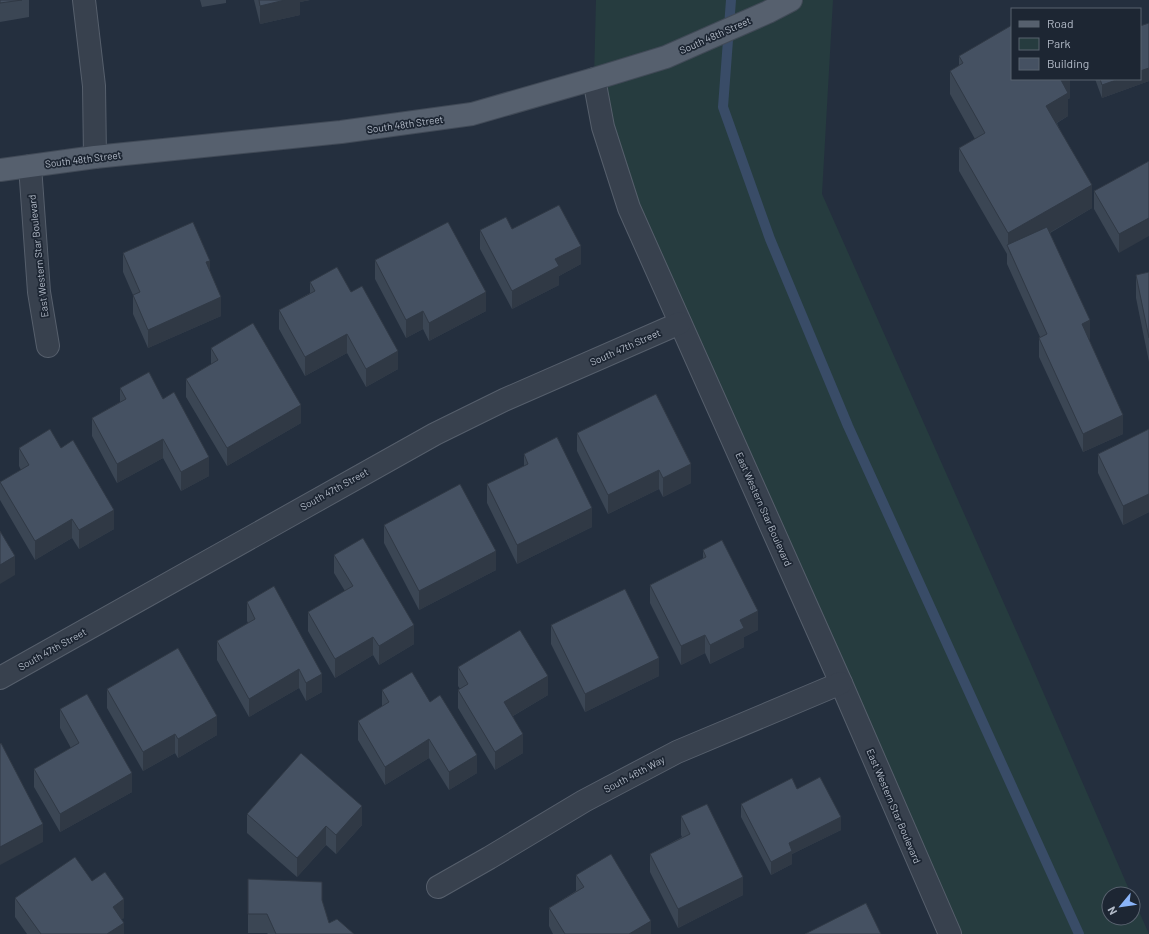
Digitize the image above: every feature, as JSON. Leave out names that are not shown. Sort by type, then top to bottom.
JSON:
[{"type":"main road","name":"South 48th Street","points":[[0,170],[95,157],[341,132],[472,114],[666,57],[768,12],[791,0]]},
{"type":"street","points":[[84,0],[94,86],[95,157]]},
{"type":"street","name":"East Western Star Boulevard","points":[[594,79],[603,127],[629,208],[841,683],[950,934]]},
{"type":"street","name":"East Western Star Boulevard","points":[[30,166],[40,292],[48,346]]},
{"type":"street","name":"South 47th Street","points":[[0,678],[434,434],[504,400],[680,323]]},
{"type":"street","name":"South 46th Way","points":[[438,887],[584,800],[677,752],[841,683]]},
{"type":"green space","points":[[596,0],[833,0],[822,194],[1030,662],[1128,886],[1101,886],[1101,926],[1141,926],[1141,916],[1149,934],[950,934],[629,208],[594,79]]},
{"type":"building","points":[[0,0],[22,0],[0,3]]},
{"type":"building","points":[[259,0],[285,0],[260,6]]},
{"type":"building","points":[[1149,23],[1149,68],[1141,71],[1141,26]]},
{"type":"building","points":[[1011,26],[1011,80],[1061,80],[1068,93],[1046,106],[1092,185],[1008,233],[959,148],[985,133],[950,71],[963,63],[959,56]]},
{"type":"building","points":[[1100,80],[1116,80],[1102,85]]},
{"type":"building","points":[[1149,161],[1149,218],[1119,234],[1094,191]]},
{"type":"building","points":[[559,205],[581,246],[555,259],[559,266],[512,291],[480,230],[506,217],[512,229]]},
{"type":"building","points":[[193,222],[210,261],[206,262],[221,297],[148,330],[133,295],[140,292],[123,253]]},
{"type":"building","points":[[448,222],[486,292],[429,323],[423,311],[406,320],[375,260]]},
{"type":"building","points":[[1047,227],[1090,320],[1082,324],[1123,415],[1083,434],[1039,338],[1047,334],[1007,245]]},
{"type":"building","points":[[337,267],[351,292],[362,286],[398,351],[366,369],[347,334],[305,357],[279,310],[315,291],[310,282]]},
{"type":"building","points":[[1149,272],[1149,338],[1136,275]]},
{"type":"building","points":[[253,323],[301,405],[227,448],[186,379],[218,360],[211,348]]},
{"type":"building","points":[[149,372],[163,399],[174,392],[209,457],[181,472],[163,439],[117,464],[92,418],[126,399],[120,388]]},
{"type":"building","points":[[656,394],[691,464],[663,478],[659,470],[608,495],[577,433]]},
{"type":"building","points":[[50,429],[61,448],[73,440],[114,510],[79,530],[72,519],[35,541],[0,482],[29,465],[19,448]]},
{"type":"building","points":[[1149,429],[1149,494],[1123,506],[1098,454]]},
{"type":"building","points":[[557,437],[592,508],[517,545],[487,484],[528,464],[524,454]]},
{"type":"building","points":[[460,484],[496,551],[419,591],[384,525]]},
{"type":"building","points":[[0,531],[15,556],[0,565]]},
{"type":"building","points":[[363,538],[414,625],[379,646],[373,637],[335,659],[308,612],[353,586],[334,555]]},
{"type":"building","points":[[722,540],[758,611],[740,620],[744,628],[710,645],[705,635],[681,646],[650,585],[706,557],[703,550]]},
{"type":"building","points":[[274,586],[322,674],[306,683],[299,669],[249,699],[217,641],[255,619],[247,602]]},
{"type":"building","points":[[625,589],[659,658],[585,694],[551,625]]},
{"type":"building","points":[[520,630],[548,676],[504,702],[523,734],[495,752],[458,690],[468,684],[458,667]]},
{"type":"building","points":[[178,648],[217,716],[178,739],[175,734],[143,752],[107,689]]},
{"type":"building","points":[[412,672],[430,702],[440,695],[477,755],[449,772],[429,739],[385,767],[358,721],[389,702],[382,690]]},
{"type":"building","points":[[87,694],[132,773],[60,814],[34,769],[79,743],[60,709]]},
{"type":"building","points":[[1,743],[43,824],[0,847],[0,744]]},
{"type":"building","points":[[301,753],[362,806],[336,835],[326,826],[297,858],[247,814]]},
{"type":"building","points":[[820,777],[841,817],[789,843],[792,851],[771,862],[741,804],[792,778],[797,789]]},
{"type":"building","points":[[707,804],[743,877],[678,909],[650,854],[690,834],[681,816]]},
{"type":"building","points":[[611,854],[651,921],[629,934],[565,934],[549,908],[584,887],[576,875]]},
{"type":"building","points":[[75,857],[92,881],[105,872],[124,899],[113,907],[124,923],[107,934],[41,934],[15,898]]},
{"type":"building","points":[[248,879],[322,882],[322,900],[329,923],[337,919],[354,934],[276,934],[267,914],[248,914]]},
{"type":"building","points":[[866,903],[881,934],[805,934]]},
{"type":"waterway","points":[[731,0],[723,107],[770,239],[848,426],[1079,934]]}]
